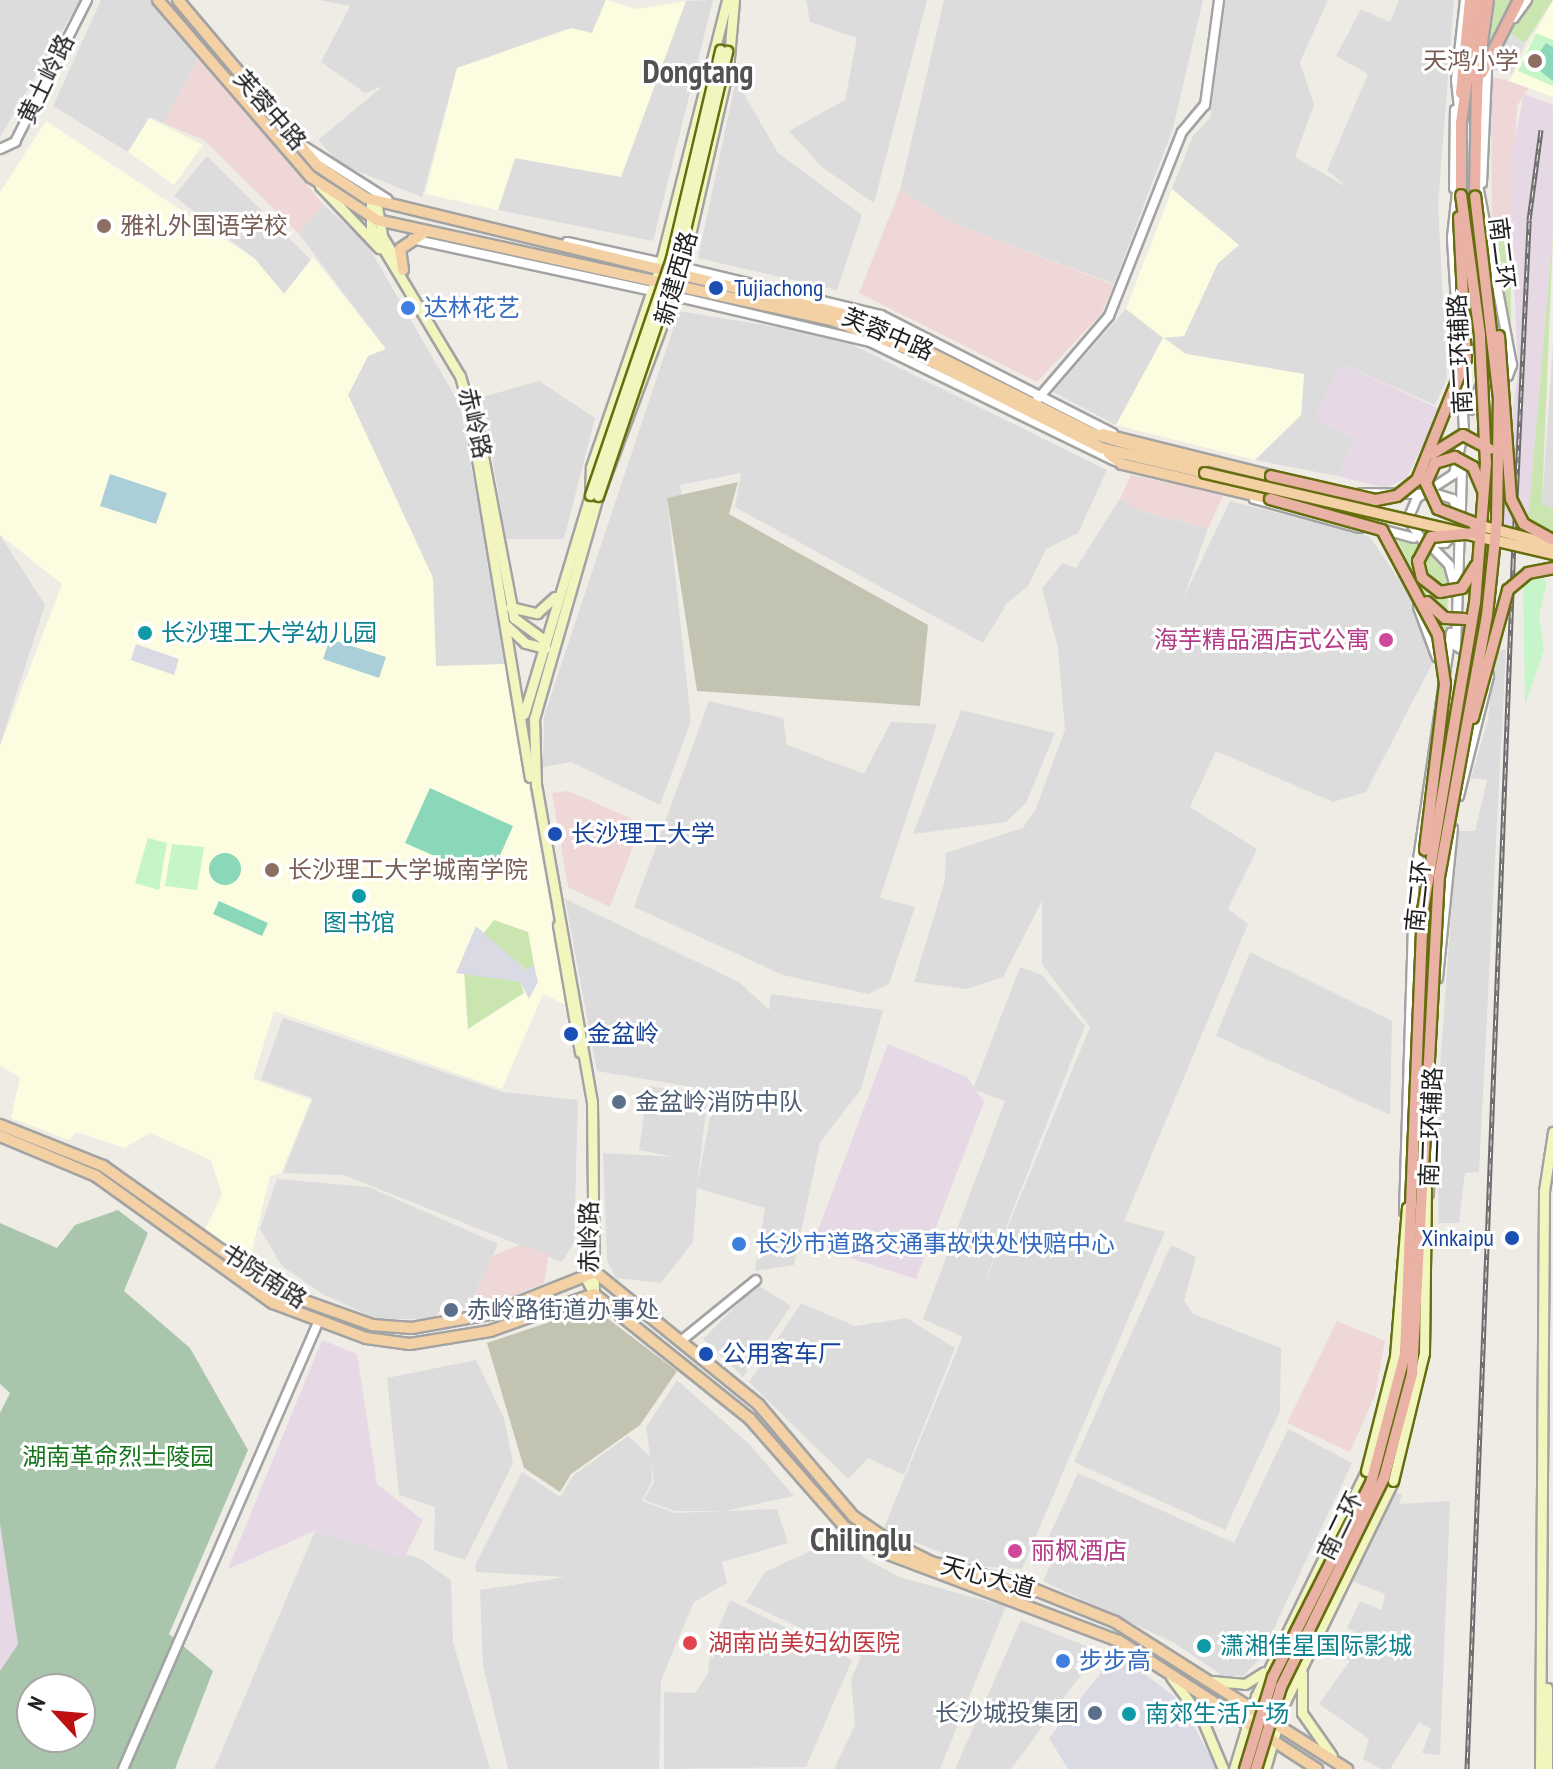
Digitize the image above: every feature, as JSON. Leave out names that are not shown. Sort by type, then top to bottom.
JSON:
[{"type":"highway","points":[[1461,123],[1467,0]]},
{"type":"highway","name":"南二环","points":[[1256,1769],[1281,1687],[1375,1501],[1401,1427],[1417,1332],[1423,910],[1480,553],[1486,464],[1486,416],[1457,199],[1461,171],[1461,123],[1478,0]]},
{"type":"highway","name":"南二环","points":[[1245,1769],[1273,1677],[1363,1500],[1393,1416],[1407,1330],[1436,914],[1455,777],[1490,589],[1499,479],[1499,399],[1475,171],[1477,94],[1488,0]]},
{"type":"highway","points":[[1477,94],[1495,39],[1519,0]]},
{"type":"highway","points":[[1424,467],[1466,359],[1457,199]]},
{"type":"highway","points":[[1484,278],[1507,391],[1511,499],[1524,524],[1553,548]]},
{"type":"highway","points":[[1271,476],[1386,499],[1412,486],[1445,441],[1471,436],[1490,450],[1499,479]]},
{"type":"highway","points":[[1474,528],[1432,504],[1426,491],[1431,469],[1448,457],[1468,462],[1484,502]]},
{"type":"highway","points":[[1270,499],[1382,530],[1416,588],[1446,671],[1423,910]]},
{"type":"highway","points":[[1474,528],[1426,541],[1419,570],[1433,589],[1450,593],[1467,583],[1480,553]]},
{"type":"highway","points":[[1455,777],[1503,600],[1520,577],[1553,568]]},
{"type":"highway","points":[[1416,588],[1454,620],[1477,612],[1490,589]]},
{"type":"main road","name":"芙蓉中路","points":[[158,0],[311,177],[373,218],[424,233],[658,270]]},
{"type":"main road","name":"芙蓉中路","points":[[178,0],[299,144],[330,175],[373,200],[870,322],[1037,400],[1094,434],[1206,470],[1553,548]]},
{"type":"main road","name":"新建西路","points":[[523,718],[671,258],[724,50],[727,0]]},
{"type":"main road","name":"新建西路","points":[[548,644],[559,592],[680,275],[734,0]]},
{"type":"main road","name":"新建西路","points":[[594,495],[591,467],[652,291],[724,50]]},
{"type":"main road","name":"赤岭路","points":[[311,177],[387,256]]},
{"type":"main road","name":"赤岭路","points":[[373,200],[373,218],[387,256],[460,376],[507,626],[584,1074],[590,1274],[594,1294]]},
{"type":"main road","name":"赤岭路","points":[[373,218],[475,404],[510,607]]},
{"type":"main road","points":[[403,270],[400,249],[411,238],[424,233]]},
{"type":"main road","name":"芙蓉中路","points":[[680,275],[867,332],[1124,459]]},
{"type":"main road","points":[[1094,434],[1117,435],[1248,467],[1271,476]]},
{"type":"main road","points":[[1124,459],[1206,470]]},
{"type":"main road","points":[[1124,459],[1270,499]]},
{"type":"main road","points":[[510,607],[537,613],[559,592]]},
{"type":"main road","points":[[510,607],[514,618],[548,644]]},
{"type":"main road","points":[[507,626],[548,644]]},
{"type":"main road","name":"赤岭路","points":[[548,644],[534,719],[536,785],[583,1030],[590,1274]]},
{"type":"main road","name":"书院南路","points":[[0,1125],[103,1166],[280,1292],[324,1313],[412,1328],[490,1314],[590,1274]]},
{"type":"main road","points":[[1540,1769],[1544,1191],[1553,1132]]},
{"type":"main road","name":"书院南路","points":[[0,1136],[96,1176],[273,1303],[317,1324],[410,1344],[490,1331],[594,1294]]},
{"type":"main road","points":[[1384,1502],[1416,1404],[1426,1333],[1419,1153]]},
{"type":"main road","points":[[1357,1492],[1366,1471],[1395,1356],[1419,1153]]},
{"type":"main road","points":[[1547,1769],[1553,1156]]},
{"type":"main road","name":"天心大道","points":[[590,1274],[682,1340],[758,1404],[854,1517],[889,1541],[931,1562],[1083,1607],[1201,1676],[1347,1769]]},
{"type":"main road","name":"天心大道","points":[[594,1294],[750,1419],[845,1527],[883,1552],[1067,1617],[1167,1671],[1317,1769]]},
{"type":"main road","name":"南二环辅路","points":[[1234,1769],[1250,1709],[1357,1492]]},
{"type":"main road","name":"南二环辅路","points":[[1265,1769],[1276,1726],[1307,1653],[1384,1502]]},
{"type":"main road","points":[[1307,1653],[1302,1713],[1318,1743],[1347,1769]]},
{"type":"main road","points":[[1201,1676],[1236,1686],[1269,1667]]},
{"type":"main road","points":[[1167,1671],[1202,1719],[1223,1769]]},
{"type":"street","name":"黄土岭路","points":[[0,149],[15,142],[87,0]]},
{"type":"street","points":[[1117,435],[1037,400],[1109,316],[1182,132],[1205,105],[1219,0]]},
{"type":"street","name":"南二环辅路","points":[[1427,493],[1457,468],[1467,406],[1459,381],[1455,93],[1467,0]]},
{"type":"street","name":"南二环辅路","points":[[1477,94],[1527,0]]},
{"type":"street","name":"南二环辅路","points":[[1384,1502],[1421,1339],[1448,865],[1489,684],[1482,662],[1456,646],[1459,527],[1474,395],[1481,384],[1508,376],[1512,365],[1479,198],[1487,71]]},
{"type":"street","name":"南二环辅路","points":[[1455,93],[1461,123]]},
{"type":"street","points":[[299,144],[370,192],[408,206],[658,270]]},
{"type":"street","points":[[411,238],[870,342],[1047,434],[1124,459]]},
{"type":"street","points":[[1248,467],[1370,494],[1427,493],[1453,499],[1459,527]]},
{"type":"street","points":[[1238,492],[1367,529],[1392,529],[1430,545],[1459,527],[1474,528]]},
{"type":"street","points":[[1419,540],[1408,519],[1427,493]]},
{"type":"street","points":[[1367,529],[1377,524],[1381,506],[1370,494]]},
{"type":"street","points":[[1392,529],[1389,543],[1436,653],[1438,691]]},
{"type":"street","points":[[1532,543],[1553,548]]},
{"type":"street","name":"南二环辅路","points":[[1357,1492],[1386,1423],[1399,1358],[1414,887],[1454,581],[1430,545]]},
{"type":"street","points":[[682,1340],[756,1280]]},
{"type":"street","points":[[123,1769],[317,1324]]},
{"type":"shaded area","points":[[0,0],[80,0],[0,137]]},
{"type":"shaded area","points":[[101,0],[152,0],[200,56],[163,123],[151,117],[128,152],[53,106]]},
{"type":"shaded area","points":[[319,0],[606,0],[592,33],[457,68],[422,197],[340,164],[318,140],[383,86],[365,93],[321,62],[350,6]]},
{"type":"shaded area","points":[[606,0],[636,9],[686,1],[621,177],[515,158],[498,210],[425,194],[457,68],[571,28],[592,33]]},
{"type":"shaded area","points":[[713,0],[653,241],[498,210],[515,158],[617,176],[686,1]]},
{"type":"shaded area","points":[[806,0],[927,0],[874,203],[823,168],[789,131],[845,100],[857,38],[810,22]]},
{"type":"shaded area","points":[[944,0],[1203,0],[1173,128],[1114,284],[953,223],[900,190]]},
{"type":"shaded area","points":[[1225,0],[1328,0],[1300,62],[1314,105],[1295,157],[1348,188],[1327,170],[1368,74],[1336,56],[1361,9],[1390,22],[1399,0],[1454,0],[1438,205],[1447,379],[1435,405],[1342,364],[1354,440],[1338,476],[1255,460],[1301,415],[1304,374],[1185,354],[1163,338],[1116,425],[1053,392],[1126,309],[1163,337],[1184,336],[1218,263],[1239,245],[1172,189],[1193,136],[1210,118]]},
{"type":"shaded area","name":"天鸿小学","points":[[1553,0],[1553,97],[1509,81]]},
{"type":"shaded area","points":[[1509,33],[1525,43],[1512,74],[1493,70]]},
{"type":"shaded area","points":[[200,56],[323,204],[299,234],[204,140],[163,123]]},
{"type":"shaded area","points":[[1491,76],[1529,87],[1517,106],[1510,234],[1492,234]]},
{"type":"shaded area","points":[[736,80],[778,153],[862,215],[837,290],[698,258]]},
{"type":"shaded area","points":[[1524,94],[1553,105],[1553,233],[1527,535],[1498,527],[1518,370],[1509,167]]},
{"type":"shaded area","points":[[149,118],[203,145],[174,185],[128,152]]},
{"type":"shaded area","name":"长沙理工大学城南学院","points":[[46,121],[255,259],[284,294],[313,257],[386,349],[368,356],[348,395],[433,578],[436,666],[507,664],[568,1006],[543,994],[502,1089],[274,1011],[253,1079],[311,1100],[281,1173],[270,1176],[249,1263],[204,1231],[222,1195],[211,1160],[150,1133],[124,1148],[77,1132],[69,1140],[11,1118],[20,1078],[0,1065],[0,746],[62,584],[0,535],[0,192]]},
{"type":"shaded area","points":[[207,156],[311,260],[284,294],[255,259],[174,196]]},
{"type":"shaded area","points":[[1172,189],[1239,245],[1218,263],[1184,336],[1164,338],[1186,354],[1304,374],[1301,415],[1255,460],[1116,425],[1163,338],[1126,309]]},
{"type":"shaded area","points":[[900,190],[953,223],[1114,285],[1101,314],[1037,382],[859,293]]},
{"type":"shaded area","points":[[323,204],[367,244],[460,405],[507,664],[436,667],[432,576],[348,395],[368,356],[385,348],[299,234]]},
{"type":"shaded area","points":[[679,311],[837,337],[1107,470],[1078,533],[1046,549],[1028,586],[1007,603],[983,643],[735,507],[741,473],[680,485],[682,495],[667,498],[691,721],[660,805],[571,762],[543,767],[544,716]]},
{"type":"shaded area","points":[[1553,344],[1553,509],[1542,505]]},
{"type":"shaded area","points":[[1342,364],[1440,409],[1407,478],[1385,488],[1338,476],[1354,440],[1313,419]]},
{"type":"shaded area","points":[[539,381],[595,418],[564,539],[506,539],[482,397]]},
{"type":"shaded area","points":[[1131,475],[1224,494],[1208,528],[1140,511],[1120,498]]},
{"type":"shaded area","points":[[738,482],[729,514],[928,625],[920,706],[697,691],[667,498]]},
{"type":"shaded area","points":[[1120,498],[1140,511],[1208,528],[1183,599],[1230,501],[1369,536],[1413,600],[1432,664],[1366,792],[1333,802],[1216,751],[1190,807],[1257,849],[1228,909],[1248,924],[1124,1221],[1165,1232],[1022,1569],[976,1566],[883,1530],[1090,1027],[1042,964],[1042,901],[1003,977],[967,989],[914,982],[945,880],[946,853],[1023,828],[1036,808],[1065,730],[1058,648],[1042,589],[1062,563],[1076,568]]},
{"type":"shaded area","points":[[0,535],[45,605],[0,745]]},
{"type":"shaded area","points":[[136,644],[179,659],[174,675],[131,660]]},
{"type":"shaded area","points":[[1506,649],[1479,1172],[1465,1173],[1459,1223],[1439,1223],[1436,1126],[1457,831],[1475,831],[1487,780],[1471,778],[1488,720],[1495,652]]},
{"type":"shaded area","points":[[709,701],[783,718],[787,745],[864,774],[891,722],[937,724],[880,898],[915,907],[889,984],[868,994],[783,975],[634,907]]},
{"type":"shaded area","points":[[961,710],[1055,733],[1026,803],[1006,822],[913,834]]},
{"type":"shaded area","points":[[568,791],[642,823],[610,907],[568,887],[552,793]]},
{"type":"shaded area","points":[[565,899],[739,982],[769,1010],[771,994],[883,1010],[861,1089],[820,1143],[794,1265],[755,1271],[765,1208],[697,1188],[693,1242],[661,1283],[616,1278],[607,1260],[603,1153],[675,1157],[639,1150],[648,1086],[708,1094],[697,1186],[715,1091],[597,1071]]},
{"type":"shaded area","points":[[476,926],[526,970],[534,965],[538,982],[529,999],[520,982],[456,973]]},
{"type":"shaded area","points":[[1250,952],[1392,1021],[1390,1115],[1216,1036]]},
{"type":"shaded area","points":[[1020,967],[1042,975],[1085,1026],[963,1337],[923,1319],[1005,1101],[973,1089]]},
{"type":"shaded area","points":[[283,1018],[503,1092],[578,1100],[574,1242],[562,1262],[344,1175],[283,1173],[313,1098],[261,1080]]},
{"type":"shaded area","points":[[888,1044],[967,1077],[984,1102],[916,1279],[812,1246]]},
{"type":"shaded area","points":[[277,1179],[369,1187],[498,1244],[468,1309],[445,1300],[435,1319],[376,1319],[324,1295],[282,1266],[260,1229]]},
{"type":"shaded area","points":[[519,1245],[549,1254],[544,1283],[499,1302],[475,1295],[492,1256]]},
{"type":"shaded area","points":[[1171,1245],[1196,1257],[1184,1301],[1193,1314],[1281,1348],[1280,1411],[1225,1530],[1074,1462]]},
{"type":"shaded area","points":[[757,1285],[791,1306],[743,1377],[703,1339]]},
{"type":"shaded area","points":[[801,1303],[855,1326],[907,1318],[955,1348],[904,1475],[868,1458],[848,1479],[749,1382]]},
{"type":"shaded area","points":[[582,1311],[607,1318],[677,1371],[640,1425],[571,1474],[560,1492],[524,1468],[487,1343]]},
{"type":"shaded area","points":[[1337,1321],[1385,1341],[1375,1395],[1350,1452],[1287,1423]]},
{"type":"shaded area","points":[[322,1340],[357,1354],[377,1484],[423,1520],[404,1559],[315,1531],[228,1569]]},
{"type":"shaded area","points":[[476,1360],[504,1418],[513,1463],[465,1560],[434,1550],[435,1507],[399,1495],[387,1378]]},
{"type":"shaded area","points":[[677,1380],[748,1443],[794,1496],[724,1511],[675,1511],[644,1500],[654,1482],[646,1427]]},
{"type":"shaded area","points":[[1288,1429],[1352,1463],[1259,1660],[1243,1676],[1223,1676],[1174,1643],[1043,1581],[1056,1553],[1044,1547],[1078,1473],[1234,1543]]},
{"type":"shaded area","points":[[628,1436],[651,1457],[652,1481],[642,1501],[675,1513],[777,1509],[788,1543],[722,1562],[727,1583],[694,1602],[661,1680],[659,1769],[508,1769],[483,1666],[480,1590],[565,1577],[476,1572],[475,1565],[522,1472],[560,1497],[574,1475]]},
{"type":"shaded area","points":[[1393,1491],[1402,1495],[1399,1504],[1450,1501],[1440,1755],[1422,1753],[1431,1729],[1419,1722],[1390,1769],[1381,1769],[1363,1759],[1369,1739],[1319,1704],[1350,1661],[1322,1652],[1327,1645],[1342,1649],[1359,1634],[1347,1628],[1360,1601],[1382,1610],[1385,1594],[1352,1581]]},
{"type":"shaded area","points":[[0,1524],[18,1644],[0,1671]]},
{"type":"shaded area","points":[[315,1531],[419,1558],[451,1580],[453,1642],[490,1769],[214,1769]]},
{"type":"shaded area","points":[[843,1536],[864,1558],[902,1578],[1006,1606],[940,1769],[834,1769],[855,1725],[851,1679],[861,1657],[746,1602],[765,1572]]},
{"type":"shaded area","points":[[730,1600],[852,1660],[806,1767],[664,1769],[664,1692],[695,1693],[708,1674],[711,1646]]},
{"type":"shaded area","points":[[1021,1620],[1099,1651],[1011,1769],[955,1769]]},
{"type":"shaded area","name":"南郊生活广场","points":[[1125,1659],[1180,1701],[1217,1769],[1068,1769],[1049,1738],[1108,1664]]},
{"type":"green space","points":[[1492,0],[1514,0],[1486,53]]},
{"type":"green space","points":[[1532,0],[1553,0],[1525,43],[1509,33]]},
{"type":"green space","points":[[1536,33],[1553,40],[1553,86],[1518,71]]},
{"type":"green space","points":[[1546,43],[1553,47],[1553,81],[1531,64]]},
{"type":"green space","points":[[1553,233],[1542,504],[1553,509],[1553,537],[1528,522]]},
{"type":"green space","points":[[1492,234],[1510,234],[1511,329],[1496,269]]},
{"type":"green space","points":[[1395,534],[1436,555],[1449,573],[1446,644]]},
{"type":"green space","points":[[1536,574],[1547,582],[1539,616],[1544,650],[1525,705],[1523,581]]},
{"type":"green space","points":[[430,788],[513,826],[489,880],[405,843]]},
{"type":"green space","points":[[148,838],[167,843],[159,890],[135,883]]},
{"type":"green space","points":[[172,844],[204,847],[197,890],[165,886]]},
{"type":"green space","points":[[225,853],[236,858],[241,869],[236,880],[225,885],[214,880],[209,869],[214,858]]},
{"type":"green space","points":[[219,901],[268,923],[262,936],[213,914]]},
{"type":"green space","points":[[494,920],[528,932],[534,965],[527,970],[482,935]]},
{"type":"green space","points":[[464,971],[520,982],[524,993],[468,1029]]},
{"type":"green space","name":"湖南革命烈士陵园","points":[[118,1210],[148,1233],[124,1291],[190,1348],[248,1450],[169,1634],[213,1671],[175,1769],[0,1769],[0,1671],[18,1644],[0,1524],[0,1413],[10,1393],[0,1384],[0,1223],[57,1248],[75,1225]]},
{"type":"water","points":[[110,474],[167,493],[156,524],[100,506]]},
{"type":"water","points":[[330,639],[386,657],[379,678],[323,659]]},
{"type":"railway","points":[[1467,1769],[1513,564],[1529,220],[1541,130]]},
{"type":"place","name":"天鸿小学","points":[[1535,61]]},
{"type":"place","name":"雅礼外国语学校","points":[[104,226]]},
{"type":"place","name":"Tujiachong","points":[[716,288]]},
{"type":"place","name":"达林花艺","points":[[408,308]]},
{"type":"place","name":"长沙理工大学幼儿园","points":[[145,633]]},
{"type":"place","name":"海芋精品酒店式公寓","points":[[1386,640]]},
{"type":"place","name":"长沙理工大学","points":[[555,834]]},
{"type":"place","name":"长沙理工大学城南学院","points":[[272,870]]},
{"type":"place","name":"图书馆","points":[[359,896]]},
{"type":"place","name":"金盆岭","points":[[571,1034]]},
{"type":"place","name":"金盆岭消防中队","points":[[619,1102]]},
{"type":"place","name":"Xinkaipu","points":[[1512,1238]]},
{"type":"place","name":"长沙市道路交通事故快处快赔中心","points":[[739,1244]]},
{"type":"place","name":"赤岭路街道办事处","points":[[451,1310]]},
{"type":"place","name":"公用客车厂","points":[[706,1354]]},
{"type":"place","name":"丽枫酒店","points":[[1015,1551]]},
{"type":"place","name":"湖南尚美妇幼医院","points":[[690,1643]]},
{"type":"place","name":"潇湘佳星国际影城","points":[[1204,1646]]},
{"type":"place","name":"步步高","points":[[1063,1661]]},
{"type":"place","name":"长沙城投集团","points":[[1095,1713]]},
{"type":"place","name":"南郊生活广场","points":[[1129,1714]]},
{"type":"district","name":"Dongtang","points":[[698,71]]},
{"type":"district","name":"Chilinglu","points":[[861,1539]]}]
